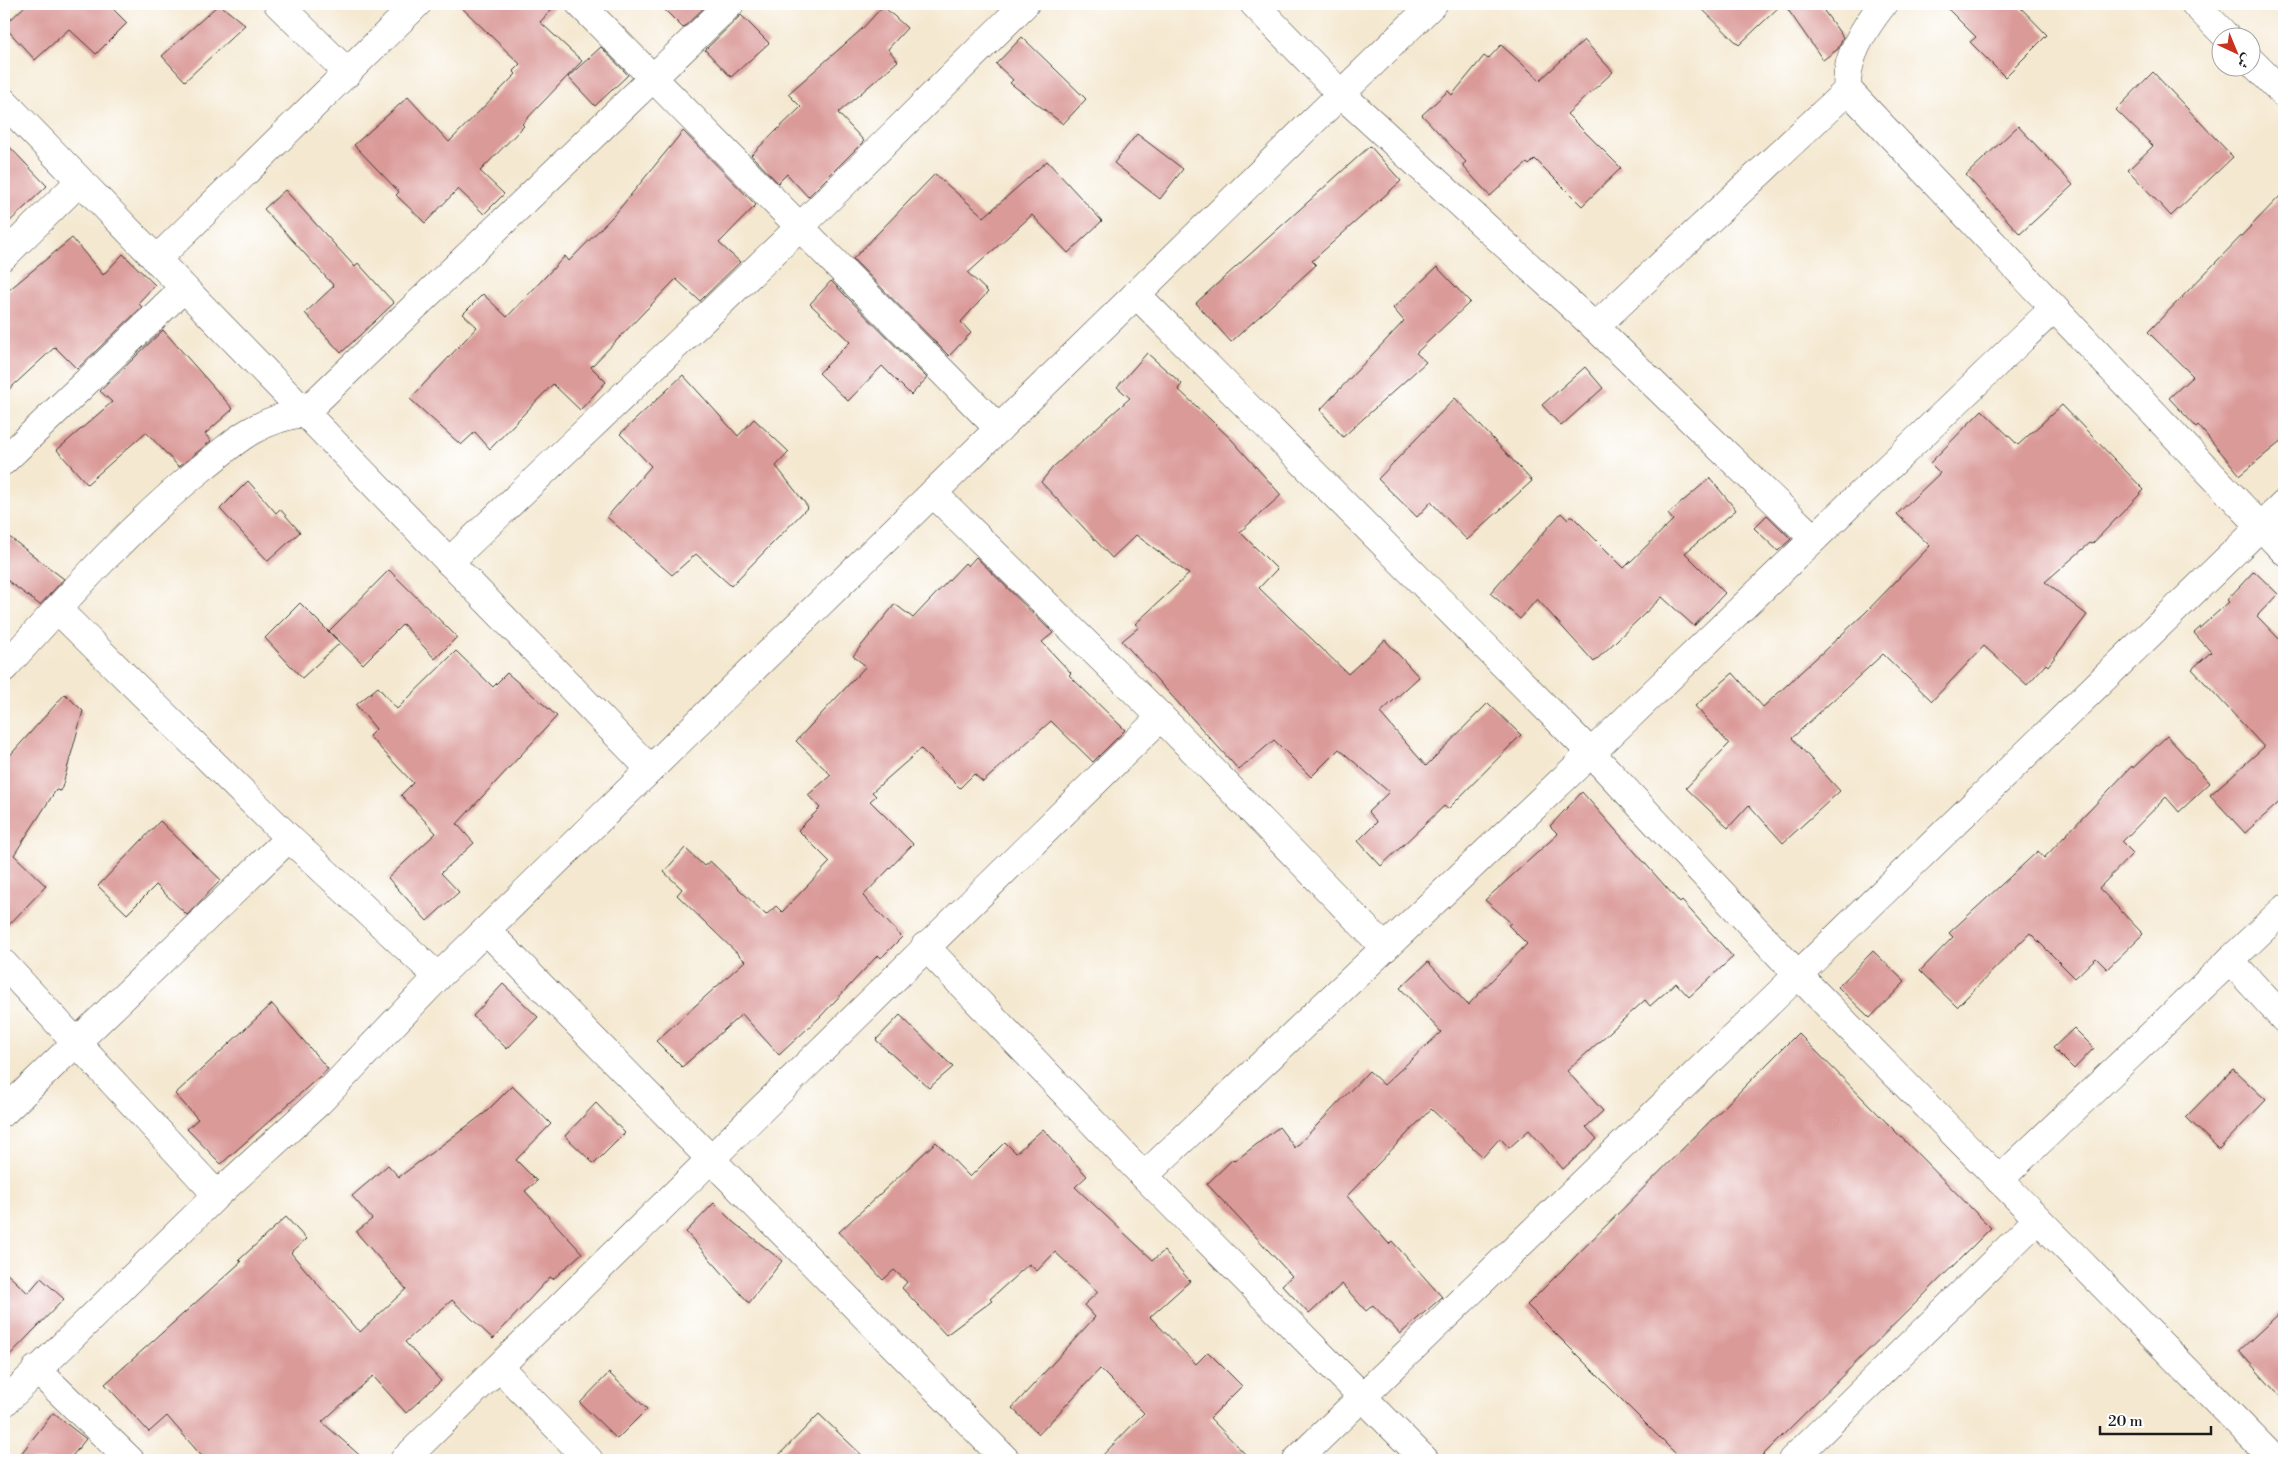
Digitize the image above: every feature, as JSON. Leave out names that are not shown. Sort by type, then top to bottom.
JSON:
[{"type":"street","points":[[278,4],[348,73]]},
{"type":"street","points":[[156,260],[417,4]]},
{"type":"street","points":[[580,4],[999,429]]},
{"type":"street","points":[[4,668],[57,609],[152,512],[239,439],[269,423],[288,416],[304,413],[730,4]]},
{"type":"street","points":[[449,562],[799,228],[1025,4]]},
{"type":"street","points":[[1254,4],[1341,94],[1595,327],[1814,539]]},
{"type":"street","points":[[4,1403],[217,1195],[319,1102],[438,977],[1433,4]]},
{"type":"street","points":[[1883,4],[1867,26],[1847,71],[1848,90],[2284,551]]},
{"type":"street","points":[[2195,4],[2218,28]]},
{"type":"street","points":[[2260,68],[2281,85]]},
{"type":"street","points":[[1595,327],[1848,90]]},
{"type":"street","points":[[4,102],[650,769]]},
{"type":"street","points":[[4,256],[80,181]]},
{"type":"street","points":[[4,461],[184,288]]},
{"type":"street","points":[[1136,294],[1591,753],[1798,975],[2275,1460]]},
{"type":"street","points":[[1144,1176],[1591,753],[2054,309]]},
{"type":"street","points":[[933,493],[1161,717],[1385,948]]},
{"type":"street","points":[[1297,1460],[2284,504]]},
{"type":"street","points":[[57,609],[289,838],[438,977]]},
{"type":"street","points":[[404,1460],[500,1368],[925,946],[1161,717]]},
{"type":"street","points":[[4,1112],[289,838]]},
{"type":"street","points":[[1999,1180],[2284,909]]},
{"type":"street","points":[[486,930],[712,1158],[1006,1460]]},
{"type":"street","points":[[925,946],[1144,1176],[1425,1460]]},
{"type":"street","points":[[2230,960],[2284,1019]]},
{"type":"street","points":[[4,964],[217,1195]]},
{"type":"street","points":[[1792,1460],[2038,1219]]},
{"type":"street","points":[[500,1368],[589,1460]]},
{"type":"street","points":[[36,1370],[130,1460]]},
{"type":"building","points":[[27,4],[108,4],[127,23],[96,54],[69,29],[35,60],[4,26]]},
{"type":"building","points":[[219,4],[245,25],[185,81],[162,56]]},
{"type":"building","points":[[458,4],[557,4],[540,22],[582,61],[522,124],[524,126],[480,171],[504,194],[484,214],[458,189],[425,223],[396,195],[399,192],[354,145],[408,97],[449,142],[516,74],[513,71],[520,64]]},
{"type":"building","points":[[659,4],[708,4],[683,28]]},
{"type":"building","points":[[1697,4],[1782,4],[1739,45]]},
{"type":"building","points":[[1784,4],[1819,4],[1843,37],[1838,49],[1823,60]]},
{"type":"building","points":[[1943,4],[2017,4],[2047,35],[2005,77],[1970,42],[1976,37]]},
{"type":"building","points":[[883,6],[907,28],[888,49],[898,61],[838,113],[864,141],[808,197],[787,174],[778,183],[751,155],[801,107],[788,94],[862,29]]},
{"type":"building","points":[[741,15],[769,43],[731,77],[705,50]]},
{"type":"building","points":[[1022,37],[1086,99],[1063,124],[1010,83],[1013,80],[996,64]]},
{"type":"building","points":[[1584,40],[1613,72],[1567,114],[1621,168],[1582,206],[1535,159],[1529,165],[1527,163],[1490,196],[1462,165],[1466,162],[1422,115],[1448,91],[1452,95],[1484,56],[1488,59],[1501,45],[1540,80]]},
{"type":"building","points":[[601,47],[628,75],[595,106],[568,77]]},
{"type":"building","points":[[2153,72],[2233,157],[2171,216],[2128,170],[2153,146],[2116,110]]},
{"type":"building","points":[[2018,126],[2073,185],[2020,234],[1966,175]]},
{"type":"building","points":[[683,131],[756,205],[719,243],[740,262],[700,301],[676,279],[591,367],[606,382],[580,410],[553,384],[490,449],[475,432],[461,445],[410,399],[477,327],[463,314],[483,294],[507,317],[565,256],[569,261],[616,213]]},
{"type":"building","points":[[1137,134],[1183,169],[1160,199],[1114,163]]},
{"type":"building","points":[[4,141],[47,186],[4,227]]},
{"type":"building","points":[[1370,146],[1401,181],[1312,261],[1316,265],[1231,342],[1196,303]]},
{"type":"building","points":[[1047,161],[1102,221],[1068,253],[1032,215],[968,273],[988,292],[961,322],[971,333],[949,356],[853,259],[935,174],[984,217]]},
{"type":"building","points":[[285,190],[355,267],[358,263],[394,303],[341,353],[305,313],[334,286],[264,209]]},
{"type":"building","points":[[2284,192],[2284,439],[2240,475],[2198,425],[2196,427],[2169,398],[2193,376],[2148,332]]},
{"type":"building","points":[[72,238],[103,275],[123,254],[155,285],[138,303],[142,307],[77,369],[55,347],[4,394],[4,294]]},
{"type":"building","points":[[1437,267],[1470,302],[1416,353],[1426,362],[1343,437],[1320,410],[1404,321],[1393,308]]},
{"type":"building","points":[[831,281],[927,378],[911,395],[882,366],[848,401],[819,373],[850,342],[810,304]]},
{"type":"building","points":[[163,330],[233,409],[205,434],[211,441],[179,467],[146,432],[87,484],[57,450],[112,402],[100,391]]},
{"type":"building","points":[[1147,353],[1182,384],[1178,389],[1232,440],[1281,495],[1240,532],[1277,569],[1259,588],[1348,674],[1385,640],[1419,677],[1380,713],[1426,766],[1488,703],[1521,735],[1448,809],[1444,806],[1381,866],[1358,841],[1377,822],[1368,812],[1389,792],[1339,749],[1311,777],[1274,740],[1239,770],[1122,641],[1139,627],[1135,624],[1189,574],[1136,535],[1112,558],[1041,482],[1053,467],[1130,398],[1117,387]]},
{"type":"building","points":[[1585,367],[1603,388],[1561,426],[1542,405]]},
{"type":"building","points":[[683,375],[738,436],[754,419],[789,452],[776,466],[808,507],[731,586],[696,554],[672,575],[607,517],[651,466],[620,434]]},
{"type":"building","points":[[1455,398],[1532,481],[1467,540],[1431,502],[1417,517],[1378,479]]},
{"type":"building","points":[[2062,405],[2144,490],[2092,544],[2090,543],[2045,582],[2087,615],[2048,666],[2046,664],[2027,685],[1984,646],[1932,701],[1883,654],[1792,738],[1840,791],[1783,843],[1749,805],[1728,828],[1686,788],[1729,744],[1695,706],[1733,673],[1763,707],[1865,613],[1930,546],[1897,514],[1940,473],[1930,463],[1982,410],[2018,445]]},
{"type":"building","points":[[1710,478],[1736,510],[1685,553],[1725,593],[1694,626],[1662,597],[1594,662],[1537,599],[1520,619],[1490,593],[1561,513],[1567,519],[1571,515],[1624,568],[1673,520],[1668,514]]},
{"type":"building","points":[[248,481],[276,513],[280,509],[300,532],[268,561],[220,509]]},
{"type":"building","points":[[1767,515],[1791,539],[1778,551],[1754,528]]},
{"type":"building","points":[[4,533],[64,579],[40,605],[4,578]]},
{"type":"building","points":[[976,557],[1053,633],[1042,642],[1071,673],[1069,675],[1125,730],[1093,762],[1051,721],[983,782],[974,774],[960,788],[921,749],[872,792],[876,796],[870,801],[913,844],[863,896],[902,937],[881,958],[878,955],[821,1016],[779,1055],[742,1014],[682,1067],[656,1041],[745,961],[677,895],[682,889],[664,872],[685,848],[704,866],[710,861],[766,915],[776,906],[782,912],[830,862],[798,830],[820,808],[808,795],[831,775],[796,741],[866,666],[853,656],[895,604],[913,618],[965,563],[968,566]]},
{"type":"building","points":[[389,570],[457,637],[435,659],[403,624],[363,664],[329,631]]},
{"type":"building","points":[[2254,571],[2278,594],[2257,616],[2284,644],[2284,798],[2245,833],[2210,795],[2264,747],[2192,669],[2211,652],[2194,633],[2229,602],[2227,600]]},
{"type":"building","points":[[300,603],[340,643],[302,678],[265,638]]},
{"type":"building","points":[[456,651],[493,687],[507,673],[557,716],[457,824],[474,843],[441,873],[459,892],[427,921],[388,878],[436,833],[401,795],[413,783],[369,736],[376,729],[356,705],[378,687],[397,709]]},
{"type":"building","points":[[65,694],[83,711],[61,791],[56,790],[14,855],[46,886],[4,930],[4,762]]},
{"type":"building","points":[[2167,736],[2210,783],[2179,812],[2166,797],[2122,842],[2133,853],[2099,888],[2143,934],[2107,969],[2096,958],[2075,978],[2030,933],[1957,1007],[1920,971],[1953,937],[1949,933],[2038,851],[2044,858],[2132,766],[2133,768]]},
{"type":"building","points":[[1582,792],[1680,903],[1682,901],[1733,957],[1689,997],[1676,983],[1650,1006],[1645,1000],[1567,1071],[1603,1111],[1586,1127],[1597,1139],[1563,1169],[1529,1130],[1509,1148],[1500,1138],[1483,1157],[1431,1109],[1347,1196],[1389,1244],[1392,1241],[1442,1297],[1400,1334],[1373,1305],[1366,1311],[1342,1284],[1309,1314],[1282,1285],[1292,1276],[1207,1184],[1233,1159],[1235,1161],[1279,1127],[1295,1148],[1369,1071],[1384,1085],[1441,1032],[1400,988],[1428,962],[1468,1005],[1527,944],[1508,925],[1511,923],[1485,900],[1558,834],[1550,826]]},
{"type":"building","points":[[160,821],[221,880],[187,915],[156,885],[127,914],[98,886]]},
{"type":"building","points":[[1873,951],[1905,982],[1870,1018],[1838,987]]},
{"type":"building","points":[[503,984],[538,1017],[507,1049],[473,1016]]},
{"type":"building","points":[[272,1004],[328,1069],[221,1164],[187,1129],[198,1119],[175,1094]]},
{"type":"building","points":[[900,1015],[953,1067],[929,1088],[876,1040]]},
{"type":"building","points":[[2074,1028],[2094,1048],[2074,1069],[2053,1048]]},
{"type":"building","points":[[1798,1033],[1991,1228],[1758,1460],[1682,1460],[1527,1305]]},
{"type":"building","points":[[2233,1069],[2266,1100],[2219,1149],[2186,1117]]},
{"type":"building","points":[[512,1086],[551,1124],[516,1160],[537,1181],[525,1191],[582,1253],[553,1279],[550,1277],[493,1339],[452,1300],[405,1342],[441,1381],[406,1413],[373,1376],[322,1422],[365,1460],[205,1460],[167,1416],[149,1432],[105,1384],[241,1262],[239,1260],[286,1217],[306,1239],[291,1253],[360,1332],[406,1289],[356,1232],[372,1219],[352,1196],[388,1165],[399,1177],[486,1112]]},
{"type":"building","points":[[596,1103],[625,1133],[594,1164],[565,1136]]},
{"type":"building","points":[[1043,1129],[1087,1176],[1075,1187],[1153,1260],[1164,1251],[1190,1281],[1150,1317],[1196,1364],[1208,1352],[1242,1386],[1210,1418],[1251,1460],[1098,1460],[1144,1413],[1100,1369],[1039,1434],[1012,1408],[1095,1317],[1084,1305],[1098,1292],[1055,1252],[1037,1271],[1029,1264],[990,1299],[992,1301],[946,1335],[902,1288],[907,1282],[894,1270],[883,1280],[839,1232],[936,1142],[970,1177],[1005,1142],[1016,1153]]},
{"type":"building","points":[[714,1203],[733,1222],[782,1261],[749,1303],[686,1232]]},
{"type":"building","points":[[4,1271],[28,1293],[41,1278],[64,1299],[4,1361]]},
{"type":"building","points":[[2284,1309],[2284,1401],[2239,1351]]},
{"type":"building","points":[[609,1373],[647,1409],[617,1439],[580,1403]]},
{"type":"building","points":[[53,1413],[86,1439],[69,1460],[16,1460]]},
{"type":"building","points":[[819,1414],[867,1460],[774,1460]]}]
